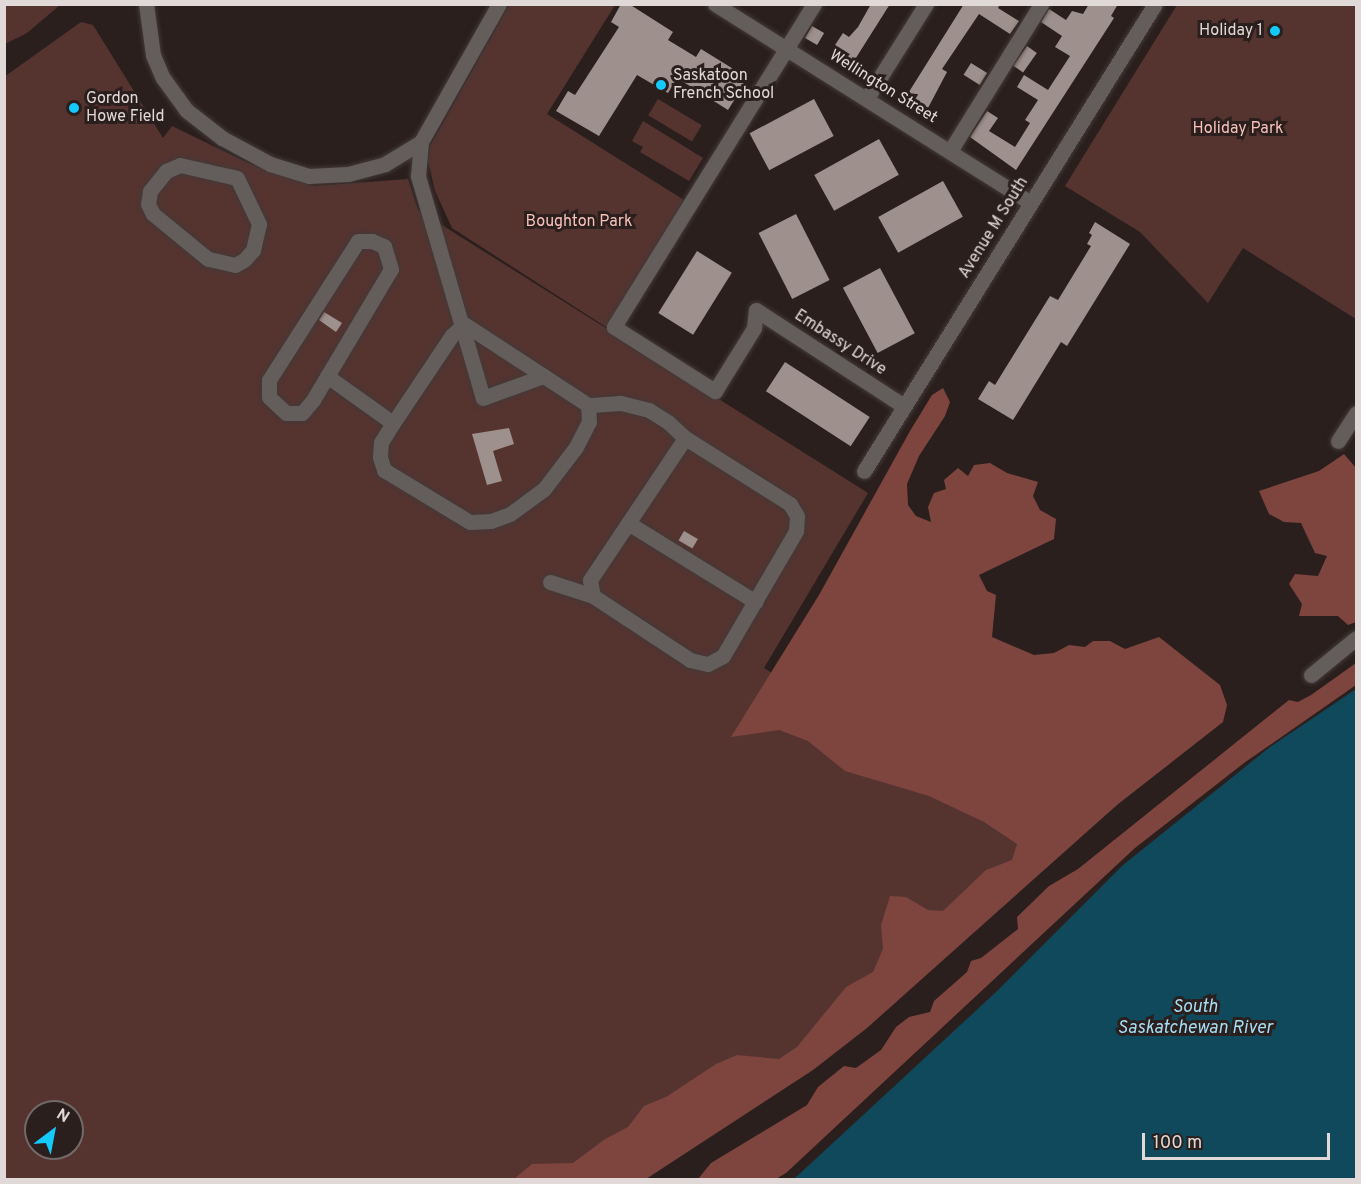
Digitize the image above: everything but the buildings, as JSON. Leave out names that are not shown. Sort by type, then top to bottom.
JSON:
[{"type":"street","points":[[146,4],[153,54],[163,78],[186,110],[222,138],[254,156],[309,176],[348,174],[385,164],[421,142]]},
{"type":"street","points":[[499,4],[421,142],[418,176],[464,324],[466,343],[483,398],[543,376]]},
{"type":"street","name":"Wellington Street","points":[[714,4],[1031,203]]},
{"type":"street","points":[[787,49],[814,4]]},
{"type":"street","points":[[867,98],[926,4]]},
{"type":"street","points":[[950,151],[1041,4]]},
{"type":"street","name":"Avenue M South","points":[[864,471],[1155,4]]},
{"type":"street","name":"Embassy Drive","points":[[787,49],[614,327],[715,391],[754,328],[756,310],[904,406]]},
{"type":"street","points":[[237,178],[254,156]]},
{"type":"street","points":[[180,165],[195,165],[218,176],[237,178],[259,224],[253,250],[235,265],[208,259],[193,249],[161,223],[147,204],[156,179],[180,165]]},
{"type":"street","points":[[358,241],[372,241],[384,246],[391,268],[327,376],[302,413],[286,413],[269,397],[269,380],[348,252],[358,241]]},
{"type":"street","points":[[464,324],[588,405],[620,403],[649,410],[668,422],[685,438],[790,504],[797,516],[796,531],[756,602],[723,656],[708,663],[690,660],[593,596],[550,582]]},
{"type":"street","points":[[464,324],[452,335],[381,442],[384,470],[470,522],[491,521],[510,514],[544,489],[576,447],[590,422],[588,405]]},
{"type":"street","points":[[327,376],[393,423]]},
{"type":"street","points":[[1338,441],[1356,412]]},
{"type":"street","points":[[593,596],[590,580],[685,438]]},
{"type":"street","points":[[628,523],[756,602]]},
{"type":"street","points":[[1311,675],[1356,638]]},
{"type":"green space","points":[[4,5],[60,5],[27,33],[5,44]]},
{"type":"green space","name":"Boughton Park","points":[[509,5],[615,5],[547,114],[684,200],[606,327],[452,228],[435,191],[428,161],[430,146]]},
{"type":"green space","name":"Holiday Park","points":[[1177,5],[1356,5],[1356,319],[1243,248],[1208,303],[1140,232],[1065,186]]},
{"type":"green space","points":[[81,22],[93,25],[163,138],[172,126],[248,163],[314,186],[408,179],[418,210],[868,493],[764,668],[1046,845],[938,944],[618,1179],[5,1179],[4,77]]},
{"type":"green space","points":[[658,99],[702,125],[692,142],[648,115]]},
{"type":"green space","points":[[643,121],[703,158],[689,181],[640,152],[643,147],[632,141]]},
{"type":"shaded area","points":[[943,388],[950,402],[945,416],[919,456],[907,484],[908,505],[916,516],[931,522],[928,507],[934,493],[946,489],[944,480],[958,468],[968,476],[974,465],[990,463],[1007,473],[1038,482],[1033,496],[1040,510],[1056,519],[1054,539],[979,575],[987,591],[996,595],[992,637],[1034,655],[1054,653],[1069,645],[1085,647],[1093,641],[1110,641],[1125,649],[1159,637],[1220,685],[1227,705],[1223,722],[1117,805],[867,1028],[813,1070],[646,1179],[514,1179],[532,1164],[573,1163],[605,1139],[628,1127],[644,1106],[666,1097],[716,1064],[737,1055],[779,1059],[797,1047],[846,987],[873,972],[883,949],[881,925],[890,896],[906,897],[928,910],[943,911],[986,870],[1012,860],[1017,844],[984,822],[929,796],[845,771],[808,741],[779,730],[731,737],[819,595],[910,431],[932,395]]},
{"type":"shaded area","points":[[1344,454],[1356,468],[1356,622],[1348,625],[1338,616],[1299,616],[1302,604],[1289,584],[1295,574],[1318,576],[1327,556],[1315,553],[1301,523],[1284,522],[1269,514],[1259,491],[1319,471]]},
{"type":"shaded area","points":[[1356,663],[1356,685],[1244,763],[1135,848],[786,1173],[776,1179],[698,1179],[711,1163],[807,1105],[818,1087],[844,1066],[856,1068],[881,1050],[896,1027],[909,1017],[930,1012],[934,1001],[967,972],[971,961],[981,958],[1018,929],[1017,917],[1049,886],[1078,869],[1289,700],[1298,702],[1311,695]]},
{"type":"water","name":"South Saskatchewan River","points":[[1356,689],[1356,1179],[794,1179],[996,992],[1123,865],[1270,747]]},
{"type":"place","name":"Holiday 1","points":[[1275,31]]},
{"type":"place","name":"Saskatoon French School","points":[[661,85]]},
{"type":"place","name":"Gordon Howe Field","points":[[74,108]]}]
